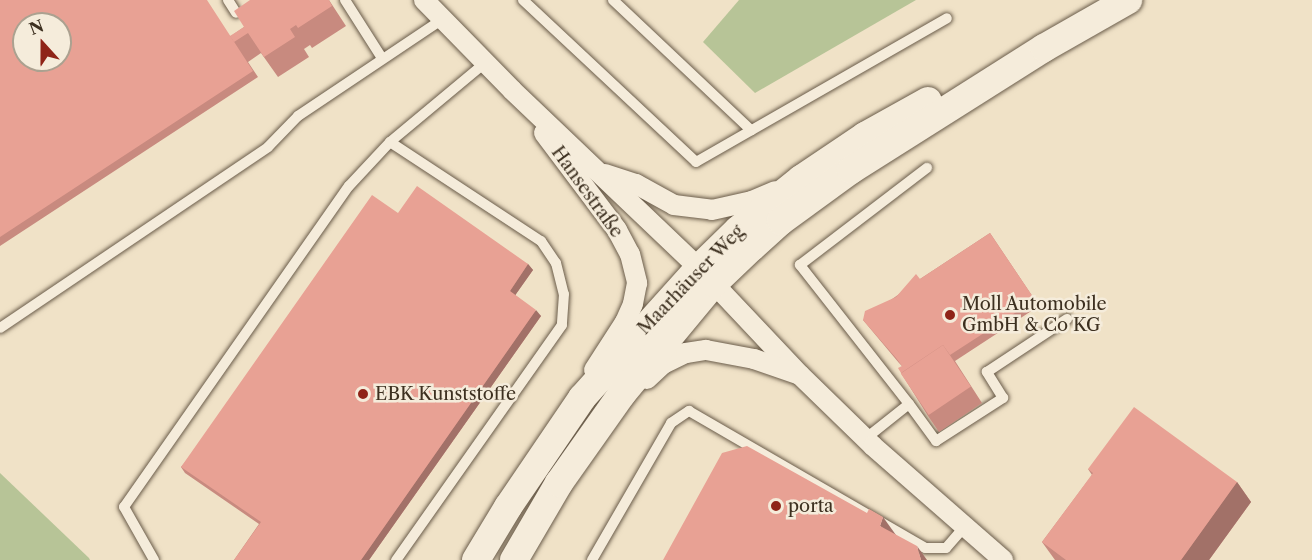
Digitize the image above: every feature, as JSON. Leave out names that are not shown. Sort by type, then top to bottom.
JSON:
[{"type":"main road","name":"Maarhäuser Weg","points":[[476,560],[508,507],[582,398],[706,276],[842,176],[1044,48],[1128,0]]},
{"type":"main road","name":"Maarhäuser Weg","points":[[514,560],[559,483],[738,230],[801,179],[865,136],[928,101],[1044,48]]},
{"type":"street","name":"Hansestraße","points":[[424,0],[512,90],[706,276],[800,375],[866,439],[1003,560]]},
{"type":"street","name":"Hansestraße","points":[[512,90],[617,230],[630,254],[637,283],[633,304],[625,322],[597,364],[582,398]]},
{"type":"street","name":"Hansestraße","points":[[599,172],[636,184],[674,205],[712,210],[752,201],[801,179]]},
{"type":"street","name":"Hansestraße","points":[[621,395],[648,378],[663,364],[686,353],[706,350],[754,358],[800,375]]},
{"type":"lane","points":[[228,0],[236,13]]},
{"type":"lane","points":[[345,0],[382,58]]},
{"type":"lane","points":[[523,0],[696,162],[947,18]]},
{"type":"lane","points":[[613,0],[751,130]]},
{"type":"lane","points":[[0,328],[268,147],[298,116],[382,58],[443,20]]},
{"type":"lane","points":[[154,560],[124,507],[349,186],[390,142],[486,62]]},
{"type":"lane","points":[[390,142],[541,241],[556,262],[564,294],[562,325],[396,560]]},
{"type":"lane","points":[[927,168],[800,265],[936,441],[1003,398],[987,372],[1067,319]]},
{"type":"lane","points":[[866,439],[909,404]]},
{"type":"lane","points":[[592,560],[671,423],[689,411],[925,548],[946,548],[964,527]]},
{"type":"green space","points":[[739,0],[916,0],[755,93],[703,42]]},
{"type":"green space","points":[[0,473],[89,558],[90,560],[0,560]]},
{"type":"building","points":[[0,0],[207,0],[253,71],[0,237]]},
{"type":"building","points":[[250,0],[329,0],[332,6],[298,28],[296,25],[290,29],[295,37],[264,57],[248,33],[234,42],[230,36],[244,27],[234,11]]},
{"type":"building","name":"EBK Kunststoffe","points":[[417,186],[528,264],[510,291],[536,310],[361,560],[234,560],[261,522],[181,467],[372,195],[398,213]]},
{"type":"building","name":"Moll Automobile GmbH & Co KG","points":[[990,233],[1035,300],[950,355],[943,345],[901,373],[898,368],[902,366],[863,320],[865,311],[896,297],[916,274],[920,279]]},
{"type":"building","points":[[943,345],[971,386],[929,415],[901,374]]},
{"type":"building","points":[[1134,407],[1237,482],[1181,560],[1066,560],[1042,542],[1093,473],[1088,469]]},
{"type":"building","name":"porta","points":[[747,446],[867,513],[869,509],[883,517],[880,526],[917,546],[921,560],[663,560],[722,453]]},
{"type":"place","name":"Moll Automobile GmbH & Co KG","points":[[950,315]]},
{"type":"place","name":"EBK Kunststoffe","points":[[363,394]]},
{"type":"place","name":"porta","points":[[776,506]]}]
